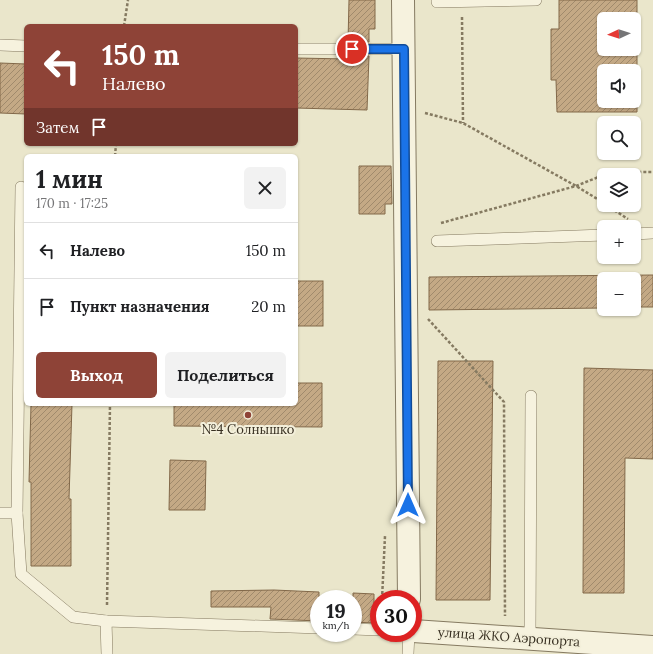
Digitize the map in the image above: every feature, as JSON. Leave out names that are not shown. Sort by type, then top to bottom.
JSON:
[{"type":"street","points":[[403,0],[409,590]]},
{"type":"street","name":"улица ЖКО Аэропорта","points":[[422,632],[653,647]]},
{"type":"lane","points":[[437,0],[437,2],[536,0]]},
{"type":"lane","points":[[0,45],[24,46]]},
{"type":"lane","points":[[298,49],[404,49]]},
{"type":"lane","points":[[21,187],[17,513],[21,574],[73,617],[106,621],[310,628]]},
{"type":"lane","points":[[641,234],[653,233]]},
{"type":"lane","points":[[437,241],[597,235]]},
{"type":"lane","points":[[530,639],[531,396]]},
{"type":"lane","points":[[0,513],[17,513]]},
{"type":"lane","points":[[106,621],[108,654]]},
{"type":"lane","points":[[408,654],[409,642]]},
{"type":"path","points":[[124,24],[128,0]]},
{"type":"path","points":[[462,12],[463,123]]},
{"type":"path","points":[[404,111],[419,111],[463,123],[597,199]]},
{"type":"path","points":[[440,224],[576,186],[611,172],[653,172]]},
{"type":"path","points":[[618,212],[630,220]]},
{"type":"path","points":[[426,316],[504,402],[505,637]]},
{"type":"path","points":[[106,621],[110,406]]},
{"type":"building","points":[[349,0],[375,0],[375,29],[369,29],[369,42],[348,42]]},
{"type":"building","points":[[559,0],[637,0],[637,12],[597,12],[597,56],[637,56],[637,64],[597,64],[597,108],[637,108],[637,112],[557,112],[556,80],[551,80],[551,29],[559,29]]},
{"type":"building","points":[[348,56],[369,56],[367,110],[298,108],[298,58],[348,59]]},
{"type":"building","points":[[0,63],[24,64],[24,114],[0,113]]},
{"type":"building","points":[[359,166],[391,166],[392,204],[385,204],[385,214],[359,214]]},
{"type":"building","points":[[641,275],[653,275],[653,307],[641,307]]},
{"type":"building","points":[[597,276],[597,308],[429,310],[429,277]]},
{"type":"building","points":[[298,281],[323,281],[323,326],[298,326]]},
{"type":"building","points":[[438,361],[493,361],[490,600],[436,600]]},
{"type":"building","points":[[584,368],[653,370],[653,459],[625,458],[624,593],[583,593]]},
{"type":"building","name":"№4 Солнышко","points":[[298,383],[322,383],[322,427],[174,426],[174,406],[298,406]]},
{"type":"building","points":[[31,406],[72,406],[69,499],[71,499],[71,566],[31,566],[31,482],[29,482]]},
{"type":"building","points":[[170,460],[206,461],[205,510],[169,510]]},
{"type":"building","points":[[274,590],[310,592],[310,621],[270,619],[271,607],[211,607],[211,591]]},
{"type":"building","points":[[362,593],[370,594],[370,623],[362,622]]},
{"type":"place","name":"№4 Солнышко","points":[[248,415]]},
{"type":"route","points":[[352,49],[404,49],[408,505]]}]
